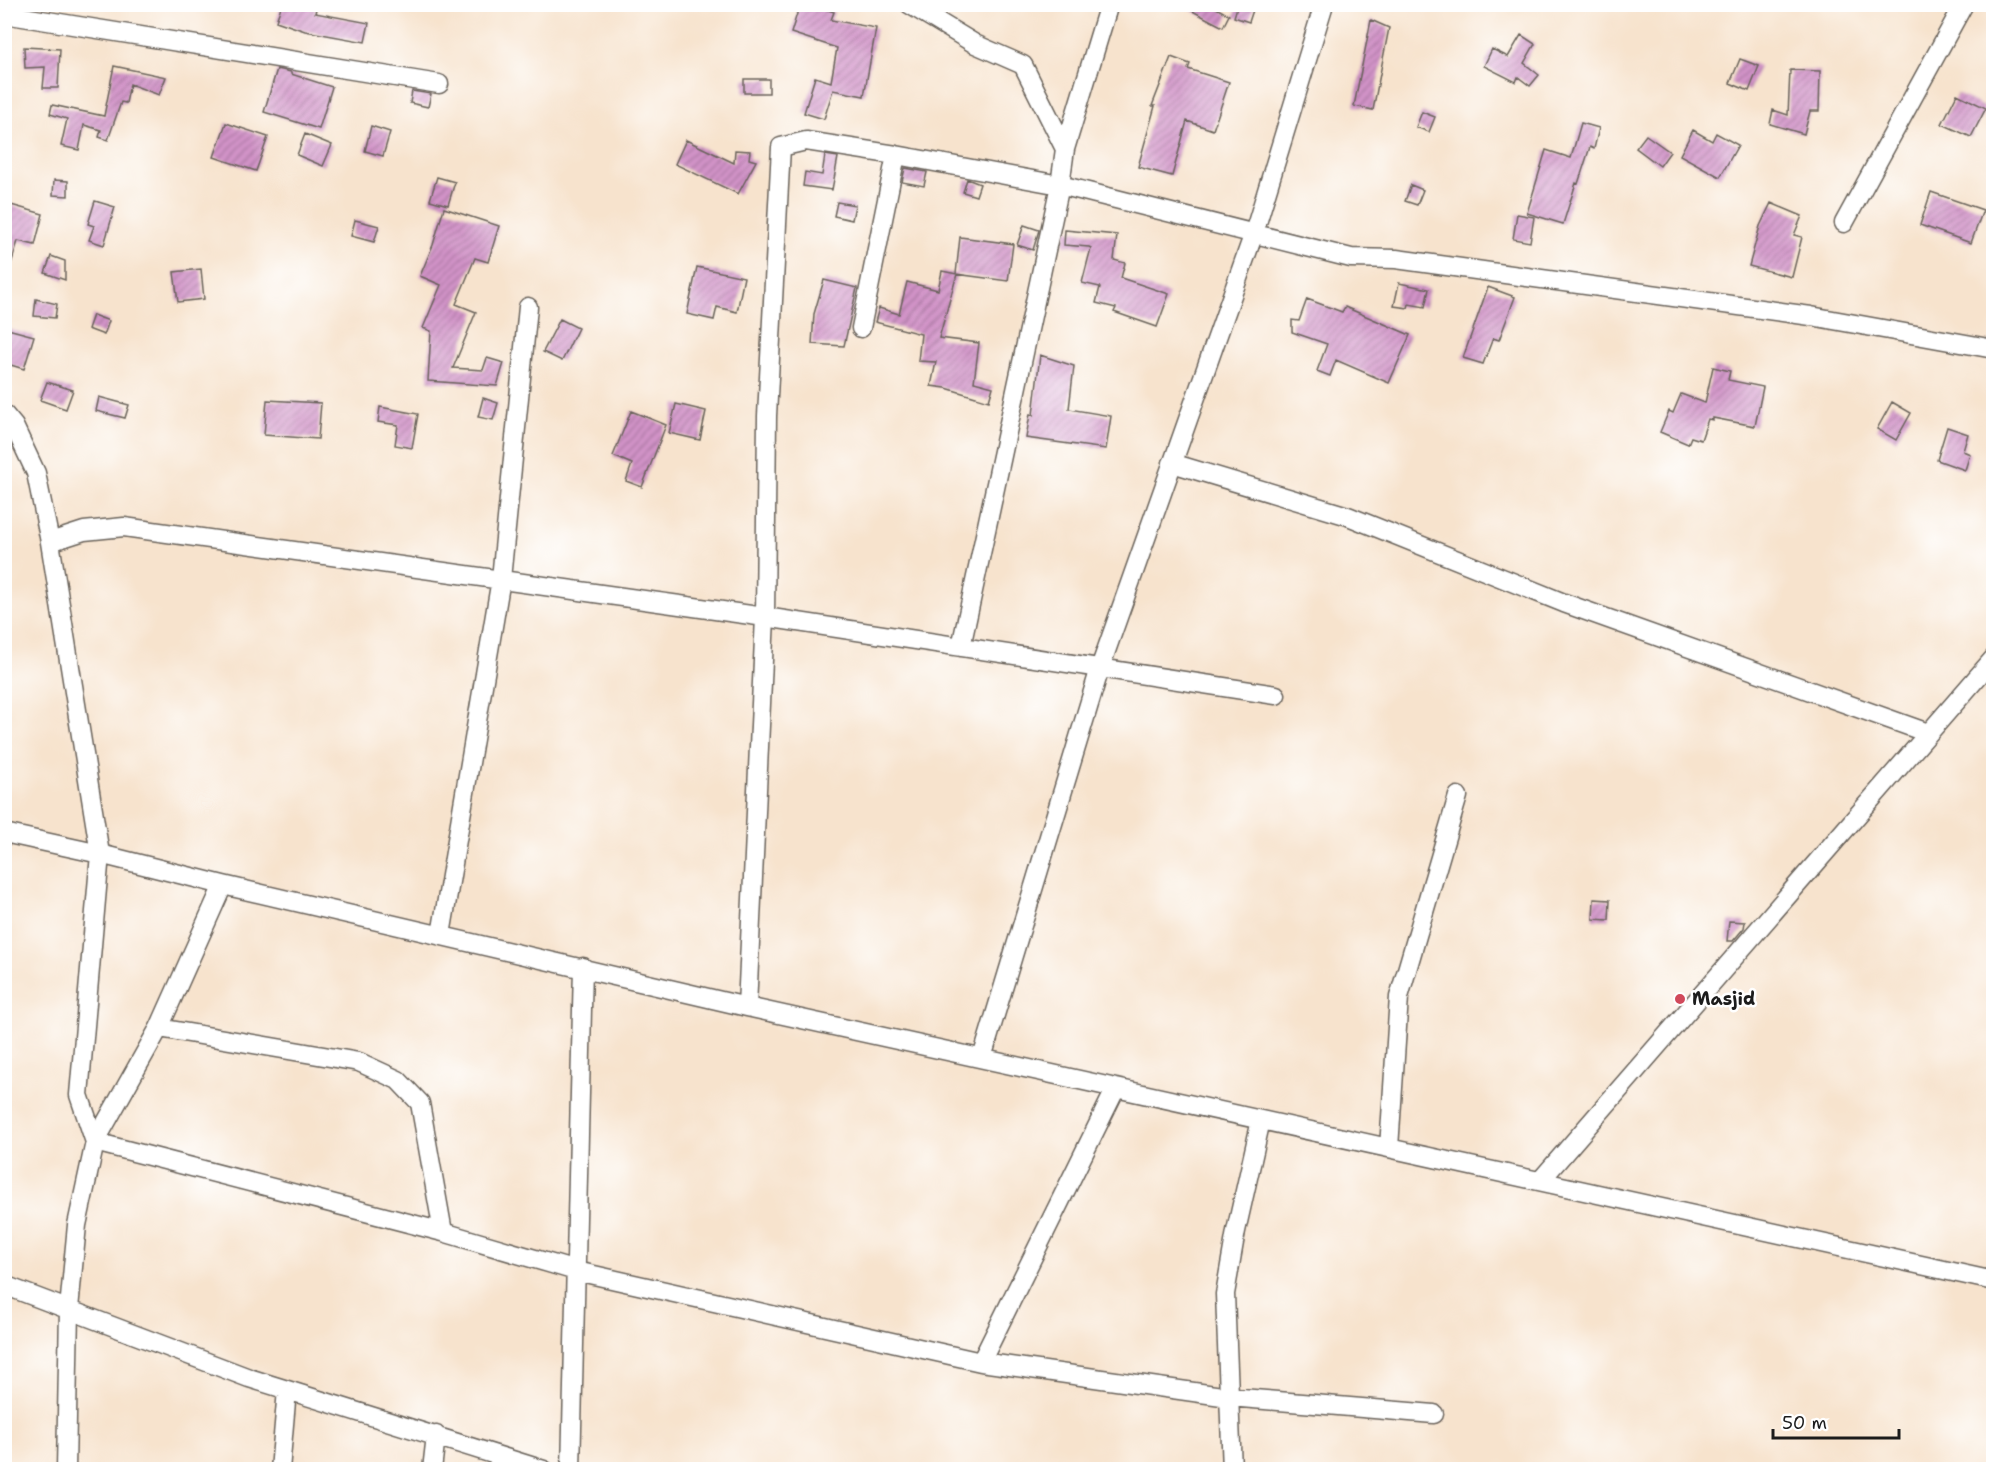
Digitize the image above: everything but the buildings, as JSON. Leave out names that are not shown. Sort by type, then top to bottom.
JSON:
[{"type":"street","points":[[909,4],[975,44],[1023,65],[1065,149]]},
{"type":"street","points":[[961,647],[1060,185],[1065,149],[1109,4]]},
{"type":"street","points":[[982,1058],[1100,668],[1254,232],[1324,4]]},
{"type":"street","points":[[1844,223],[1964,4]]},
{"type":"street","points":[[4,14],[439,84]]},
{"type":"street","points":[[747,1007],[765,617],[767,416],[781,147],[806,141],[1060,185],[1351,258],[1396,259],[1811,316],[1994,349]]},
{"type":"street","points":[[861,328],[896,155]]},
{"type":"street","points":[[441,935],[501,579],[528,307]]},
{"type":"street","points":[[4,414],[14,426],[36,472],[50,542],[100,854],[79,1095],[95,1142]]},
{"type":"street","points":[[1172,463],[1348,516],[1564,603],[1928,733]]},
{"type":"street","points":[[50,542],[84,531],[124,527],[765,617],[1276,695]]},
{"type":"street","points":[[1540,1181],[1994,658]]},
{"type":"street","points":[[1389,1148],[1399,997],[1458,796]]},
{"type":"street","points":[[4,833],[747,1007],[1994,1281]]},
{"type":"street","points":[[66,1470],[69,1309],[77,1225],[95,1142],[159,1028],[223,885]]},
{"type":"street","points":[[571,1470],[583,968]]},
{"type":"street","points":[[159,1028],[359,1062],[398,1080],[420,1103],[443,1232]]},
{"type":"street","points":[[981,1362],[1116,1088]]},
{"type":"street","points":[[1232,1470],[1225,1294],[1236,1231],[1261,1120]]},
{"type":"street","points":[[95,1142],[443,1232],[576,1271],[981,1362],[1229,1397],[1434,1414]]},
{"type":"street","points":[[4,1285],[249,1378],[544,1470]]},
{"type":"street","points":[[280,1470],[287,1390]]},
{"type":"street","points":[[432,1470],[436,1435]]},
{"type":"place","name":"Masjid","points":[[1680,999]]}]
